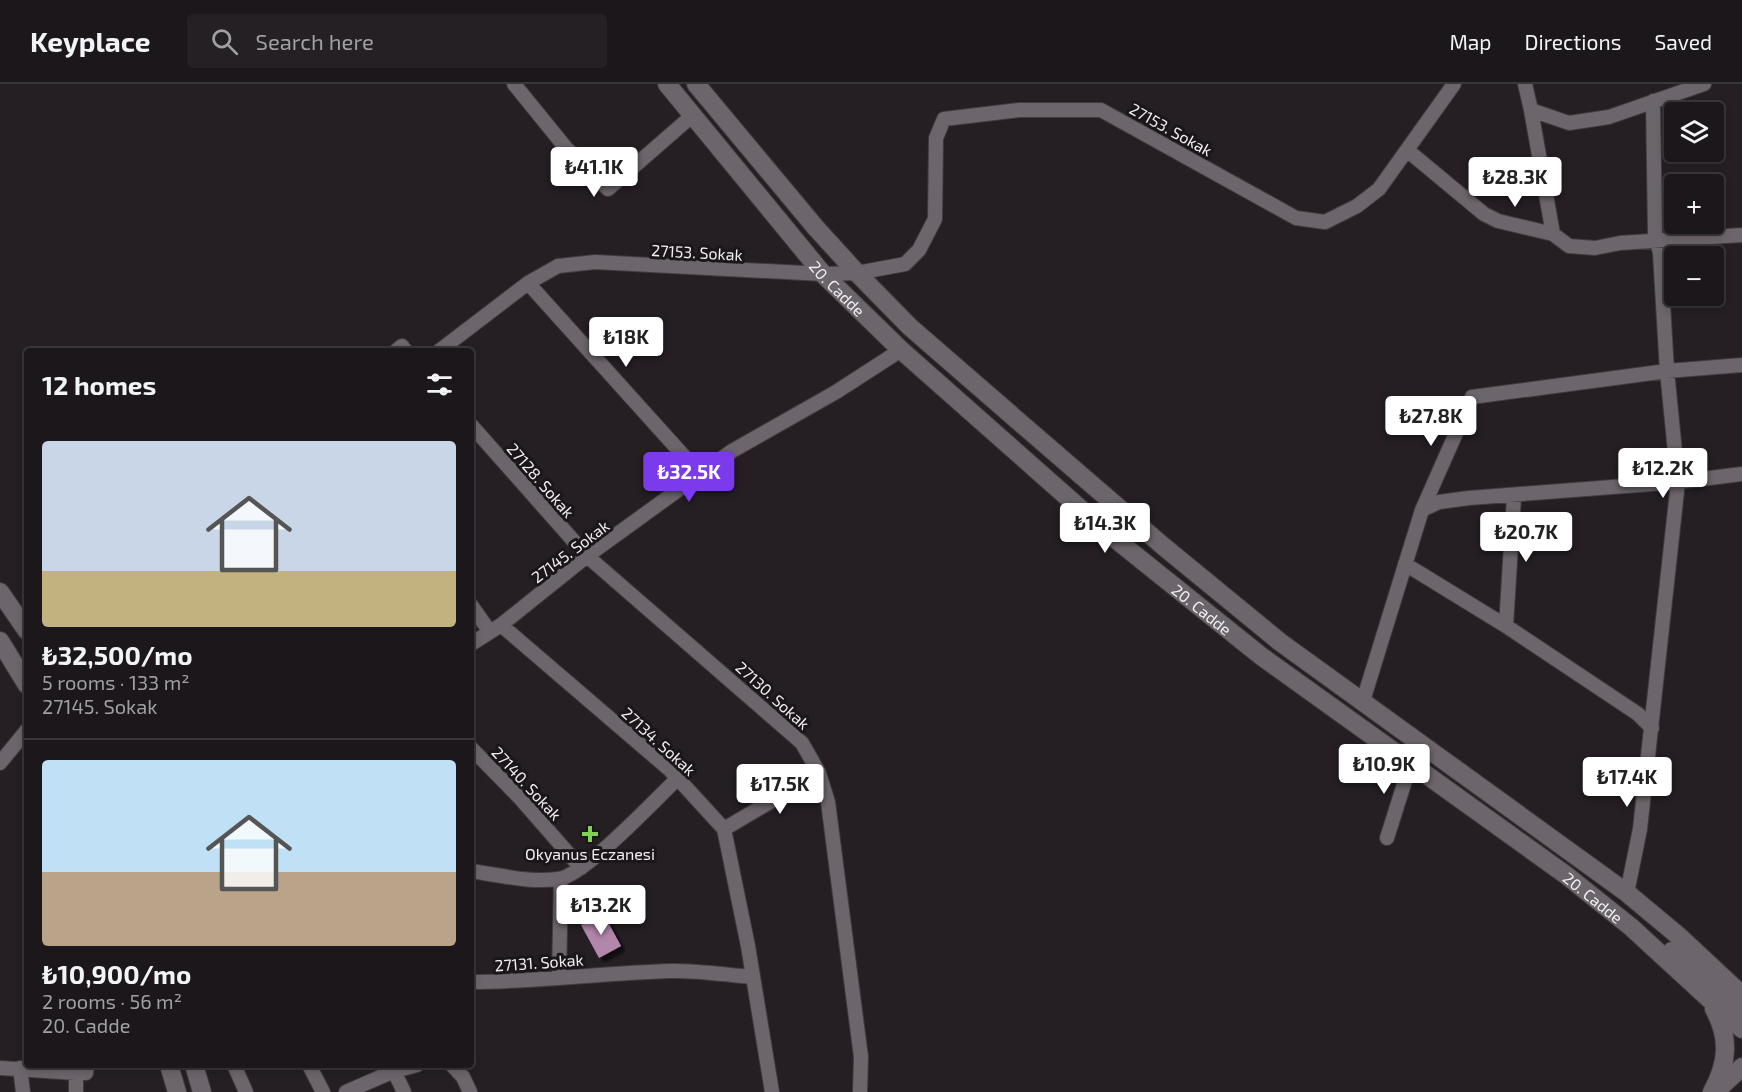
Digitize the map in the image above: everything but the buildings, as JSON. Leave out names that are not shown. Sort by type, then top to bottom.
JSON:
[{"type":"main road","name":"20. Cadde","points":[[667,84],[823,274],[901,350],[1109,534],[1261,656],[1566,875],[1632,927]]},
{"type":"main road","points":[[696,84],[816,228],[910,327],[1163,546],[1280,642],[1627,893],[1742,995]]},
{"type":"main road","points":[[0,592],[24,627]]},
{"type":"main road","points":[[0,641],[24,680]]},
{"type":"main road","points":[[1632,927],[1742,1029]]},
{"type":"main road","points":[[1632,927],[1683,958],[1742,1009]]},
{"type":"main road","points":[[1722,976],[1742,986]]},
{"type":"main road","points":[[1708,997],[1721,1022],[1726,1039],[1724,1067],[1713,1092]]},
{"type":"main road","points":[[1713,1092],[1742,1067]]},
{"type":"main road","points":[[170,1068],[177,1092]]},
{"type":"main road","points":[[195,1068],[201,1092]]},
{"type":"street","points":[[514,84],[566,148],[608,189],[693,115]]},
{"type":"street","name":"27153. Sokak","points":[[443,348],[528,283],[558,266],[595,262],[823,274],[857,273],[905,264],[920,250],[935,219],[936,138],[944,119],[1019,110],[1101,110],[1296,218],[1325,222],[1357,206],[1379,189],[1454,84]]},
{"type":"street","points":[[1525,84],[1553,234]]},
{"type":"street","points":[[1531,110],[1569,123],[1609,117],[1702,84]]},
{"type":"street","points":[[1627,893],[1640,829],[1678,482],[1666,371],[1660,253],[1654,233],[1653,101]]},
{"type":"street","points":[[1407,150],[1484,214],[1498,221],[1553,234],[1569,246],[1595,248],[1620,243],[1657,243],[1742,235]]},
{"type":"street","points":[[528,283],[700,474]]},
{"type":"street","name":"27145. Sokak","points":[[474,642],[496,629],[587,556],[732,451],[836,392],[901,350]]},
{"type":"street","points":[[1363,701],[1422,510],[1472,397],[1666,371],[1742,365]]},
{"type":"street","name":"27128. Sokak","points":[[474,428],[587,556]]},
{"type":"street","points":[[1422,510],[1438,502],[1678,482],[1742,474]]},
{"type":"street","points":[[1506,626],[1514,497]]},
{"type":"street","name":"27130. Sokak","points":[[587,556],[802,743],[819,773],[828,802],[858,1034],[860,1092]]},
{"type":"street","points":[[1405,564],[1506,626],[1638,714],[1652,728]]},
{"type":"street","name":"27134. Sokak","points":[[474,608],[496,629],[678,778],[724,829]]},
{"type":"street","points":[[0,763],[24,734]]},
{"type":"street","name":"27140. Sokak","points":[[474,751],[519,797],[581,868]]},
{"type":"street","points":[[1388,838],[1411,762]]},
{"type":"street","points":[[772,1092],[753,977],[724,829],[819,773]]},
{"type":"street","points":[[474,871],[534,880],[561,879],[581,868],[678,778]]},
{"type":"street","points":[[559,978],[561,879]]},
{"type":"street","name":"27131. Sokak","points":[[474,982],[521,982],[673,971],[753,977]]},
{"type":"street","points":[[0,1068],[83,1070],[76,1092]]},
{"type":"street","points":[[20,1068],[23,1092]]},
{"type":"street","points":[[235,1068],[246,1092]]},
{"type":"street","points":[[311,1068],[323,1092]]},
{"type":"street","points":[[346,1092],[406,1068]]},
{"type":"street","points":[[455,1068],[463,1077],[470,1092]]},
{"type":"street","points":[[394,1071],[404,1092]]},
{"type":"place","name":"Okyanus Eczanesi","points":[[590,834]]}]
